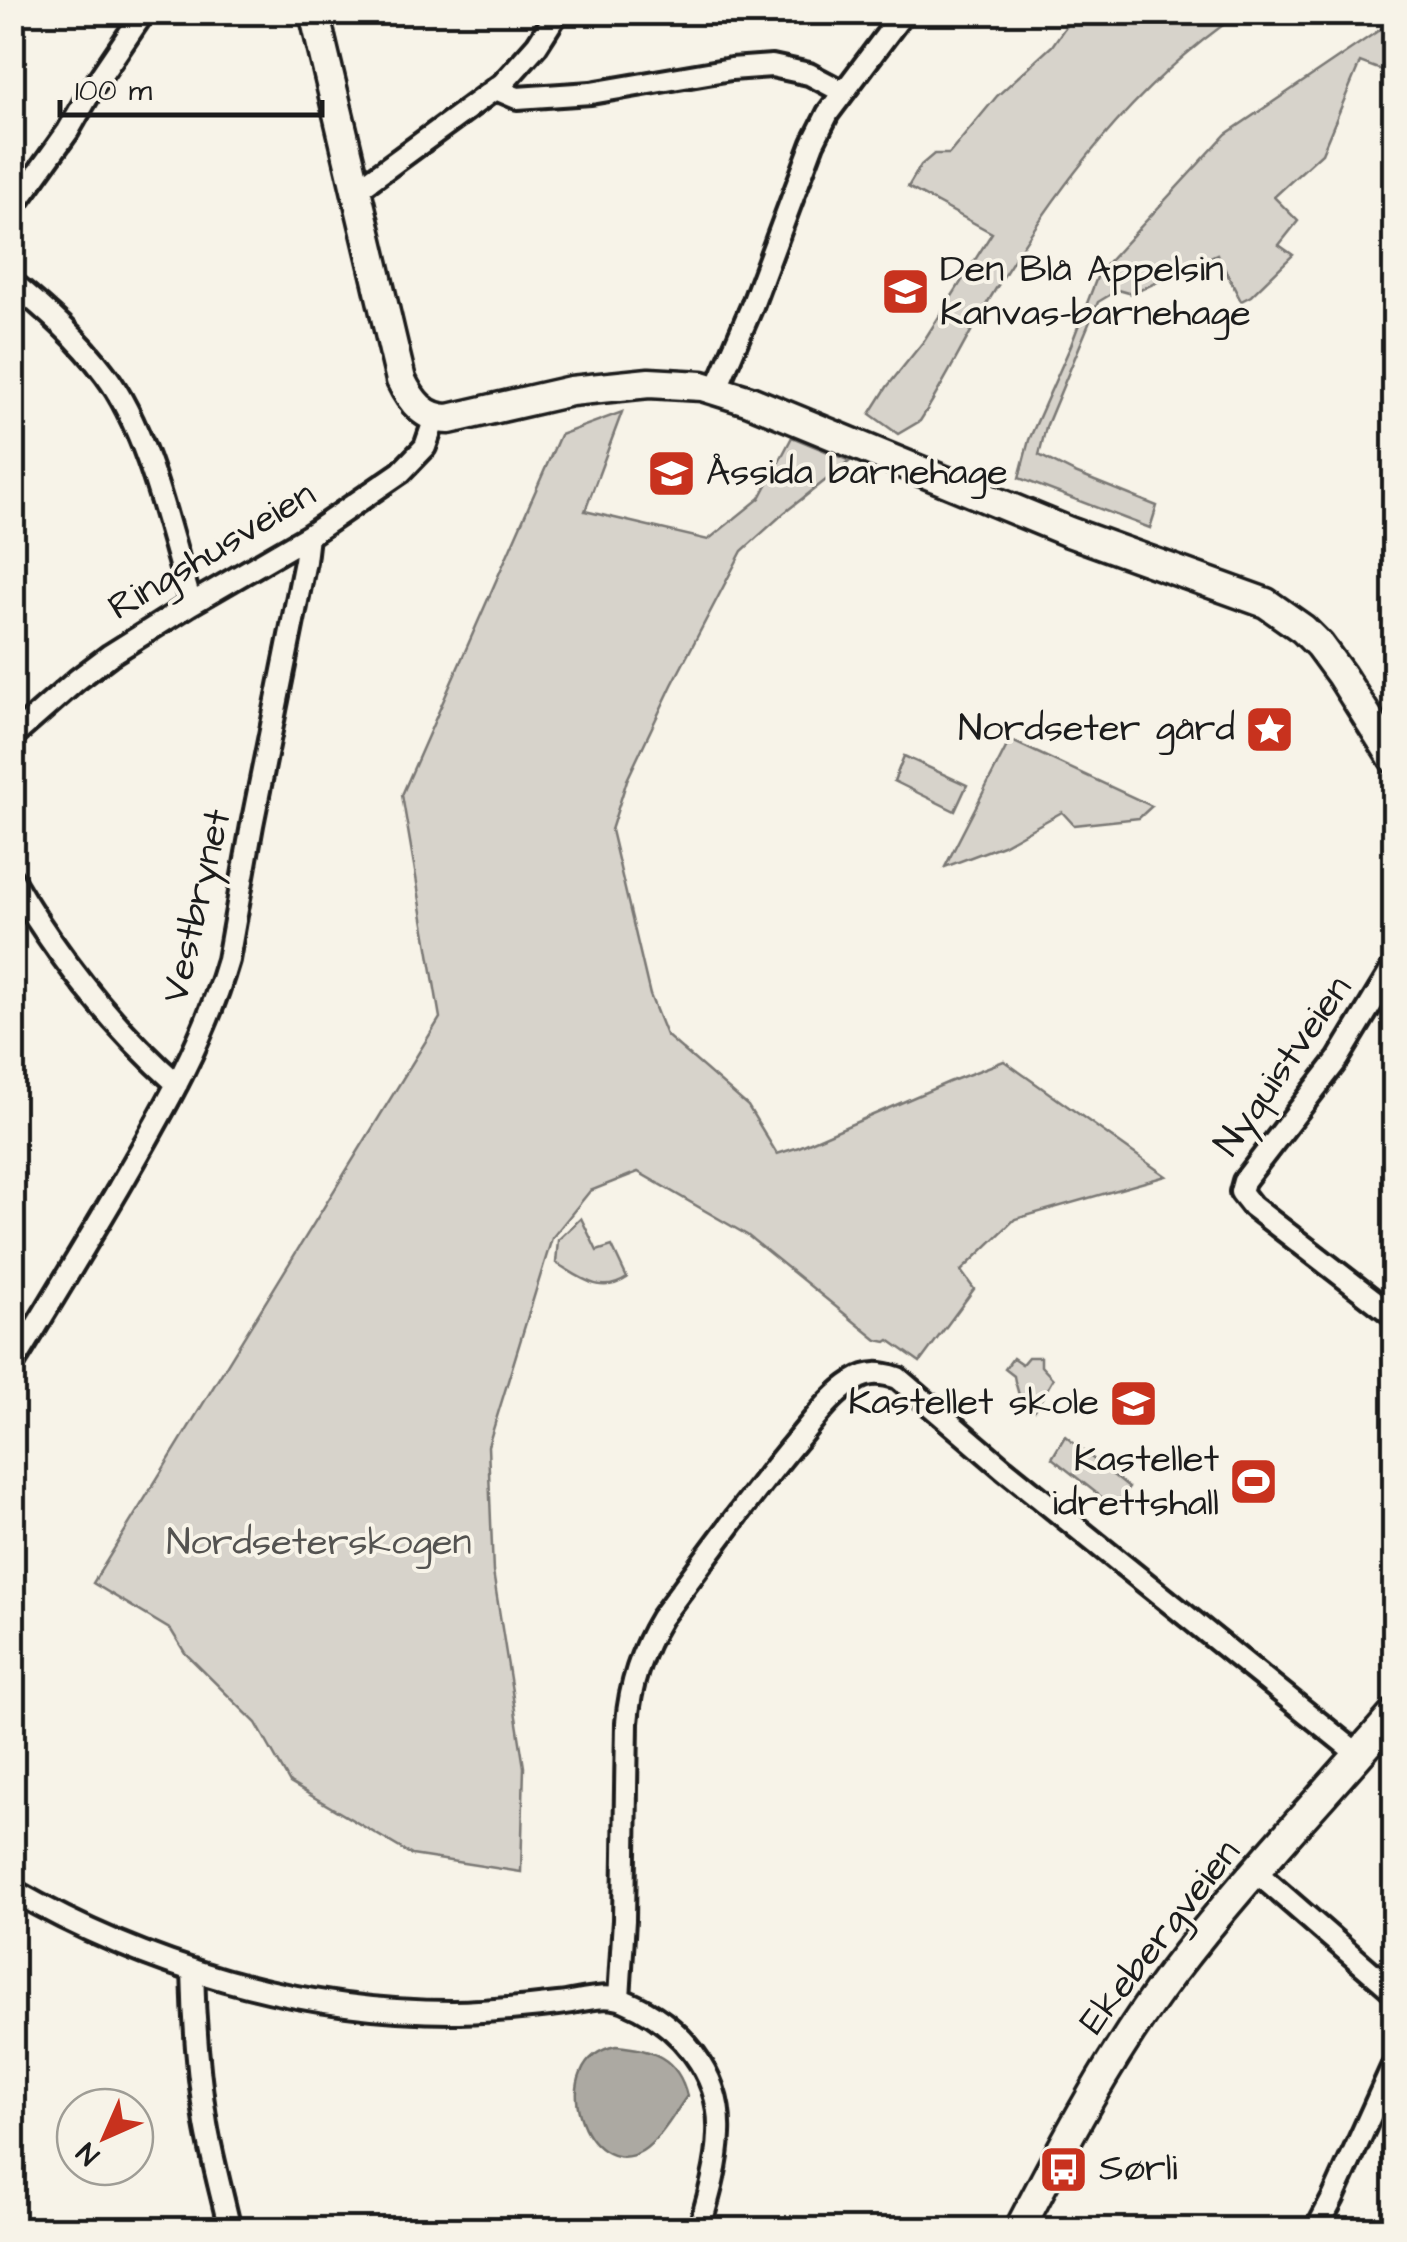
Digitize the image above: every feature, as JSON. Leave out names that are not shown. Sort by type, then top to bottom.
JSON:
[{"type":"main road","points":[[314,12],[401,380],[417,405],[434,418],[464,416],[558,393],[659,383],[702,386],[766,407],[1069,532],[1266,603],[1319,645],[1394,759]]},
{"type":"main road","name":"Ekebergveien","points":[[1019,2230],[1072,2127],[1134,2027],[1192,1948],[1394,1714]]},
{"type":"street","points":[[12,209],[68,131],[144,12]]},
{"type":"street","points":[[357,190],[496,89],[537,45],[558,12]]},
{"type":"street","points":[[716,390],[813,143],[828,113],[904,12]]},
{"type":"street","points":[[496,89],[516,98],[591,93],[731,69],[772,66],[809,74],[843,92]]},
{"type":"street","points":[[12,282],[46,310],[108,377],[144,446],[191,604]]},
{"type":"street","name":"Ringshusveien","points":[[12,737],[94,666],[308,536],[401,472],[424,447],[434,418]]},
{"type":"street","name":"Vestbrynet","points":[[12,1366],[178,1084],[206,1023],[228,960],[308,536]]},
{"type":"street","points":[[12,879],[49,938],[98,1002],[178,1084]]},
{"type":"street","name":"Nyquistveien","points":[[1394,966],[1338,1060],[1244,1181],[1241,1192],[1252,1206],[1394,1316]]},
{"type":"street","points":[[620,1998],[626,1723],[638,1664],[661,1618],[779,1461],[823,1409],[852,1382],[867,1374],[898,1378],[1004,1469],[1359,1755]]},
{"type":"street","points":[[1256,1872],[1394,1992]]},
{"type":"street","points":[[12,1890],[92,1931],[159,1959],[246,1986],[336,2005],[396,2010],[487,2010],[620,1998],[684,2039],[706,2072],[720,2132],[699,2230]]},
{"type":"street","points":[[193,1970],[200,2080],[230,2230]]},
{"type":"street","points":[[1316,2230],[1394,2064]]},
{"type":"green space","points":[[1075,13],[1240,13],[1165,73],[1099,142],[1014,259],[920,421],[898,434],[870,414],[923,342],[992,233],[908,187],[921,165],[934,154],[949,154],[997,96],[1052,46]]},
{"type":"green space","points":[[1394,20],[1394,34],[1383,42],[1394,60],[1394,75],[1360,62],[1322,153],[1274,197],[1298,221],[1279,245],[1293,255],[1251,296],[1241,301],[1217,254],[1132,294],[1118,290],[1098,302],[1046,427],[1039,455],[1157,506],[1150,528],[1019,478],[1029,440],[1099,272],[1226,134]]},
{"type":"green space","name":"Nordseterskogen","points":[[622,412],[585,511],[708,540],[760,498],[792,437],[850,461],[742,551],[627,780],[611,830],[650,995],[666,1035],[748,1106],[777,1154],[1004,1061],[1166,1176],[1015,1219],[961,1271],[974,1289],[920,1362],[889,1340],[877,1340],[747,1235],[638,1172],[590,1191],[552,1238],[488,1446],[493,1572],[524,1767],[521,1872],[412,1855],[290,1783],[256,1723],[185,1653],[171,1630],[93,1583],[440,1018],[402,795],[560,435]]},
{"type":"green space","points":[[1010,740],[1152,806],[1139,818],[1074,825],[1062,812],[1003,845],[945,867]]},
{"type":"green space","points":[[904,756],[967,785],[955,811],[894,781]]},
{"type":"green space","points":[[581,1218],[597,1251],[612,1246],[627,1278],[599,1285],[556,1263],[558,1240]]},
{"type":"green space","points":[[1028,1357],[1041,1357],[1041,1366],[1053,1379],[1035,1410],[1019,1404],[1014,1376],[1005,1369],[1013,1358],[1022,1364]]},
{"type":"green space","points":[[1065,1436],[1129,1488],[1114,1507],[1052,1458]]},
{"type":"shaded area","points":[[616,2046],[651,2053],[670,2064],[687,2096],[649,2146],[622,2157],[604,2150],[590,2136],[580,2116],[577,2094],[581,2073],[594,2056]]},
{"type":"place","name":"Den Blå Appelsin Kanvas-barnehage","points":[[905,292]]},
{"type":"place","name":"Åssida barnehage","points":[[671,473]]},
{"type":"place","name":"Nordseter gård","points":[[1270,729]]},
{"type":"place","name":"Kastellet skole","points":[[1134,1403]]},
{"type":"place","name":"Kastellet idrettshall","points":[[1254,1482]]},
{"type":"place","name":"Sørli","points":[[1064,2169]]}]
